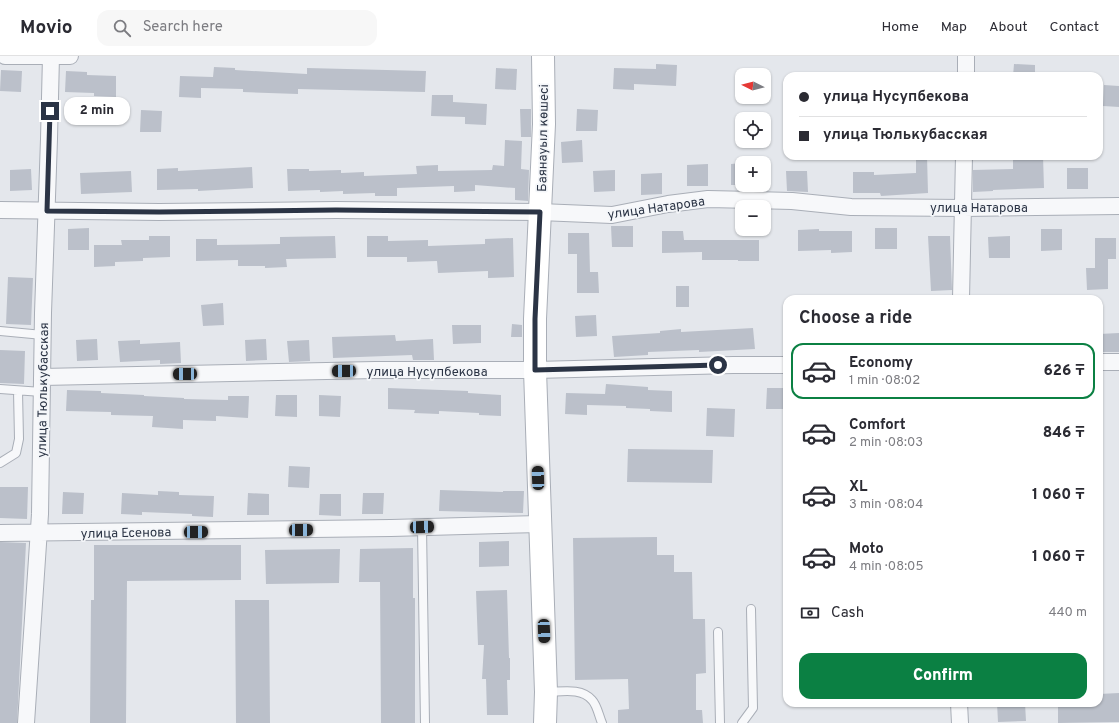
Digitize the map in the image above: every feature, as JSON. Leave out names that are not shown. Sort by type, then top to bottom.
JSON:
[{"type":"main road","name":"Баянауыл көшесі","points":[[543,56],[544,124],[535,319],[535,370],[546,692],[545,723]]},
{"type":"street","points":[[5,56],[70,56]]},
{"type":"street","name":"улица Тюлькубасская","points":[[26,723],[38,533],[51,56]]},
{"type":"street","points":[[966,56],[966,72]]},
{"type":"street","points":[[961,295],[964,160]]},
{"type":"street","name":"улица Натарова","points":[[0,210],[159,212],[336,210],[540,212],[612,215],[668,204],[708,199],[792,201],[850,207],[963,208],[1119,206]]},
{"type":"street","points":[[1103,362],[1119,362]]},
{"type":"street","name":"улица Нусупбекова","points":[[42,385],[375,370],[535,370],[783,365]]},
{"type":"street","name":"улица Есенова","points":[[0,533],[540,524]]},
{"type":"street","points":[[959,707],[960,723]]},
{"type":"lane","points":[[0,331],[43,335]]},
{"type":"lane","points":[[0,389],[18,391],[42,385]]},
{"type":"lane","points":[[0,463],[16,453],[19,439],[18,391]]},
{"type":"lane","points":[[422,527],[425,723]]},
{"type":"lane","points":[[742,723],[752,708],[751,609]]},
{"type":"lane","points":[[718,632],[720,723]]},
{"type":"lane","points":[[546,692],[578,691],[586,694],[593,700],[602,723]]},
{"type":"building","points":[[656,64],[677,65],[676,86],[634,84],[634,90],[613,89],[614,68],[656,69]]},
{"type":"building","points":[[1014,64],[1035,65],[1035,72],[1013,72]]},
{"type":"building","points":[[214,67],[235,68],[235,70],[307,74],[307,68],[426,71],[425,92],[298,89],[298,94],[243,92],[243,89],[201,88],[201,98],[179,97],[180,76],[213,77]]},
{"type":"building","points":[[496,68],[517,69],[516,90],[495,89]]},
{"type":"building","points":[[1,70],[22,71],[21,92],[0,91]]},
{"type":"building","points":[[66,71],[87,72],[87,75],[116,76],[116,97],[94,96],[94,93],[65,92]]},
{"type":"building","points":[[1104,85],[1119,86],[1119,107],[1103,106]]},
{"type":"building","points":[[432,95],[453,95],[453,102],[487,104],[486,125],[465,124],[465,117],[431,116]]},
{"type":"building","points":[[520,109],[531,109],[531,137],[521,137]]},
{"type":"building","points":[[577,109],[598,110],[597,131],[576,131]]},
{"type":"building","points":[[141,110],[162,111],[161,132],[140,132]]},
{"type":"building","points":[[505,140],[522,141],[521,169],[529,170],[528,201],[515,200],[515,188],[475,185],[475,191],[454,192],[454,186],[397,188],[397,196],[375,196],[375,193],[343,194],[343,191],[288,191],[287,169],[309,169],[309,171],[341,170],[341,173],[364,172],[364,176],[417,174],[416,166],[438,165],[438,171],[492,170],[493,165],[504,166]]},
{"type":"building","points":[[582,140],[583,162],[562,163],[561,142]]},
{"type":"building","points":[[916,160],[927,160],[928,193],[881,196],[880,193],[853,193],[853,172],[874,172],[874,175],[916,173]]},
{"type":"building","points":[[1013,160],[1043,160],[1044,188],[973,192],[973,170],[1013,169]]},
{"type":"building","points":[[708,164],[708,186],[687,186],[687,165]]},
{"type":"building","points":[[731,164],[735,164],[735,185],[731,185]]},
{"type":"building","points":[[252,167],[253,188],[198,191],[198,189],[157,190],[157,169],[178,168],[178,171]]},
{"type":"building","points":[[1067,168],[1088,168],[1088,189],[1067,189]]},
{"type":"building","points":[[31,169],[32,190],[10,191],[10,170]]},
{"type":"building","points":[[615,170],[615,191],[594,192],[593,171]]},
{"type":"building","points":[[131,171],[132,192],[81,194],[80,173]]},
{"type":"building","points":[[786,171],[807,171],[808,192],[787,191]]},
{"type":"building","points":[[662,173],[662,194],[641,195],[641,174]]},
{"type":"building","points":[[611,226],[633,226],[633,247],[612,247]]},
{"type":"building","points":[[89,228],[89,250],[68,250],[68,229]]},
{"type":"building","points":[[875,228],[897,228],[897,249],[875,249]]},
{"type":"building","points":[[819,229],[819,231],[852,231],[852,252],[831,253],[831,250],[798,251],[798,230]]},
{"type":"building","points":[[1041,229],[1062,229],[1062,250],[1041,251]]},
{"type":"building","points":[[662,231],[683,231],[684,240],[759,240],[759,261],[702,260],[702,252],[662,253]]},
{"type":"building","points":[[568,233],[589,233],[590,272],[598,272],[599,293],[577,293],[577,254],[568,254]]},
{"type":"building","points":[[149,236],[170,236],[170,257],[143,258],[143,261],[115,262],[115,266],[94,267],[94,245],[122,245],[121,240],[149,240]]},
{"type":"building","points":[[335,236],[336,258],[286,259],[287,267],[265,268],[265,266],[238,266],[238,260],[196,261],[196,239],[217,239],[217,245],[280,244],[280,237]]},
{"type":"building","points":[[367,236],[388,236],[388,241],[428,240],[428,246],[485,244],[485,239],[513,238],[514,277],[488,278],[488,271],[438,273],[437,261],[407,262],[407,257],[367,257]]},
{"type":"building","points":[[928,236],[950,236],[952,290],[931,291]]},
{"type":"building","points":[[1010,236],[1010,258],[989,258],[988,237]]},
{"type":"building","points":[[1095,238],[1116,238],[1116,259],[1108,259],[1108,289],[1087,290],[1086,268],[1095,268]]},
{"type":"building","points":[[8,277],[33,278],[31,325],[6,324]]},
{"type":"building","points":[[676,286],[689,286],[689,307],[676,307]]},
{"type":"building","points":[[223,303],[224,325],[203,326],[201,305]]},
{"type":"building","points":[[596,315],[597,336],[576,337],[575,316]]},
{"type":"building","points":[[512,324],[522,325],[522,337],[511,337]]},
{"type":"building","points":[[452,325],[481,325],[481,343],[453,344]]},
{"type":"building","points":[[753,328],[755,349],[699,352],[699,350],[648,352],[648,355],[614,357],[612,336],[660,333],[660,331],[681,329],[681,332]]},
{"type":"building","points":[[1119,333],[1119,352],[1103,352],[1103,334]]},
{"type":"building","points":[[395,335],[396,341],[433,339],[434,360],[413,360],[412,355],[333,358],[332,337]]},
{"type":"building","points":[[97,339],[98,360],[77,361],[76,340]]},
{"type":"building","points":[[266,339],[267,360],[246,361],[245,340]]},
{"type":"building","points":[[140,340],[140,344],[180,342],[181,363],[160,364],[160,360],[120,362],[118,341]]},
{"type":"building","points":[[309,340],[310,361],[289,362],[287,341]]},
{"type":"building","points":[[0,350],[25,351],[24,384],[0,383]]},
{"type":"building","points":[[606,384],[648,387],[648,390],[672,391],[672,412],[626,408],[626,406],[587,405],[587,415],[565,414],[566,393],[605,394]]},
{"type":"building","points":[[388,388],[468,391],[468,393],[501,395],[501,416],[479,415],[479,413],[439,411],[439,414],[414,413],[415,410],[388,409]]},
{"type":"building","points":[[767,388],[783,388],[783,409],[766,409]]},
{"type":"building","points":[[67,390],[101,391],[101,393],[184,399],[228,400],[228,396],[249,396],[248,418],[216,416],[216,421],[183,420],[183,429],[152,427],[153,416],[111,415],[111,412],[66,411]]},
{"type":"building","points":[[276,395],[297,395],[297,417],[275,416]]},
{"type":"building","points":[[319,395],[341,396],[340,417],[319,416]]},
{"type":"building","points":[[707,408],[735,409],[734,437],[706,436]]},
{"type":"building","points":[[628,449],[713,450],[712,483],[627,482]]},
{"type":"building","points":[[289,466],[310,467],[309,488],[288,487]]},
{"type":"building","points":[[0,487],[28,487],[27,519],[0,518]]},
{"type":"building","points":[[440,490],[503,492],[524,491],[523,513],[439,511]]},
{"type":"building","points":[[158,491],[179,492],[179,495],[214,496],[213,517],[192,516],[192,514],[142,512],[142,515],[121,514],[122,493],[158,495]]},
{"type":"building","points":[[63,492],[84,493],[83,514],[62,514]]},
{"type":"building","points":[[248,493],[269,494],[269,515],[247,515]]},
{"type":"building","points":[[363,493],[384,493],[383,514],[362,514]]},
{"type":"building","points":[[320,494],[341,494],[341,516],[319,515]]},
{"type":"building","points":[[657,537],[657,555],[674,555],[674,572],[692,572],[693,619],[705,619],[706,673],[696,674],[696,710],[702,710],[703,723],[618,723],[618,710],[629,709],[628,679],[575,680],[573,538]]},
{"type":"building","points":[[509,541],[509,566],[479,567],[479,542]]},
{"type":"building","points":[[0,542],[26,543],[17,723],[0,723]]},
{"type":"building","points":[[94,545],[241,545],[241,580],[127,581],[126,723],[90,723],[91,600],[94,600]]},
{"type":"building","points":[[413,548],[413,598],[415,598],[415,723],[381,723],[380,582],[359,582],[360,549]]},
{"type":"building","points":[[340,549],[339,583],[266,584],[265,550]]},
{"type":"building","points":[[507,590],[510,658],[510,680],[507,680],[508,715],[487,715],[486,679],[482,679],[484,645],[478,645],[476,591]]},
{"type":"building","points":[[235,600],[269,600],[270,723],[236,723]]},
{"type":"building","points":[[1119,693],[1119,722],[1058,723],[1058,707],[1103,707],[1103,694]]},
{"type":"building","points":[[997,707],[1025,707],[1026,721],[998,722]]},
{"type":"route","points":[[50,111],[47,211],[159,212],[336,210],[540,212],[535,319],[535,370],[718,365]]}]
